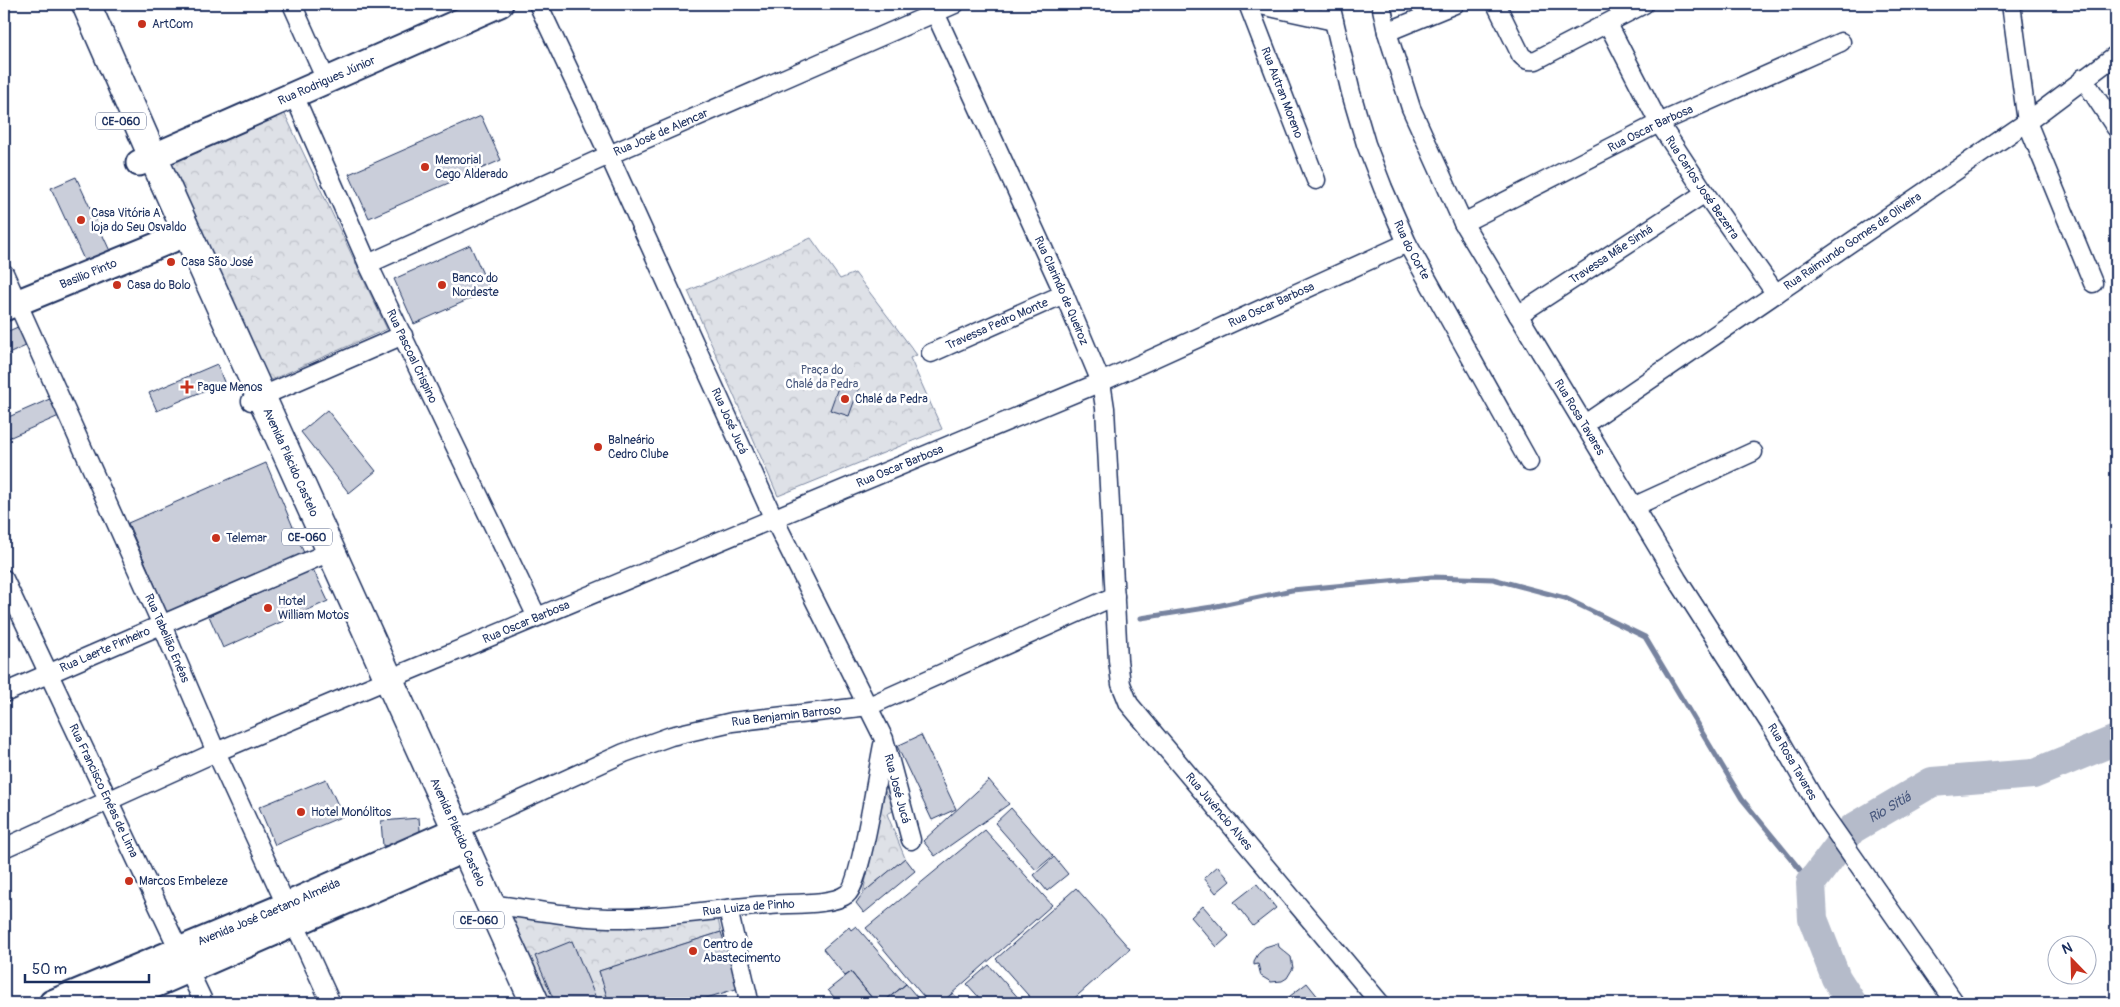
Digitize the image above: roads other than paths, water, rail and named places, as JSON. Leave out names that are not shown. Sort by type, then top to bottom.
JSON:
[{"type":"main road","name":"Avenida Plácido Castelo","points":[[69,4],[146,160],[454,842],[515,1003]]},
{"type":"main road","name":"Avenida Plácido Castelo","points":[[86,4],[146,160]]},
{"type":"main road","name":"Rua Rodrigues Júnior","points":[[146,160],[500,4]]},
{"type":"main road","name":"Basilio Pinto","points":[[10,306],[180,235]]},
{"type":"main road","name":"Avenida Plácido Castelo","points":[[454,842],[490,904],[535,1003]]},
{"type":"main road","name":"Avenida José Caetano Almeida","points":[[52,1003],[105,997],[454,842]]},
{"type":"street","points":[[292,4],[326,80]]},
{"type":"street","name":"Rua José Jucá","points":[[538,4],[609,155],[773,517],[884,739],[911,840]]},
{"type":"street","name":"Rua José de Alencar","points":[[368,264],[933,8],[955,4]]},
{"type":"street","name":"Rua Autran Moreno","points":[[1248,4],[1316,180]]},
{"type":"street","name":"Rua do Corte","points":[[1256,4],[1332,12],[1351,93],[1366,144],[1407,243],[1529,462]]},
{"type":"street","name":"Rua Rosa Tavares","points":[[1381,4],[1387,32],[1412,108],[1463,223],[1635,506],[1677,579],[1776,733],[1821,811],[1955,1003]]},
{"type":"street","points":[[1387,32],[1455,4]]},
{"type":"street","points":[[1496,4],[1519,51],[1527,60],[1536,60],[1644,4]]},
{"type":"street","points":[[2011,4],[2027,122],[2093,283]]},
{"type":"street","name":"Rua Clarindo de Queiroz","points":[[933,8],[1064,294],[1101,382],[1105,408],[1116,596]]},
{"type":"street","name":"Rua Carlos José Bezerra","points":[[1608,24],[1660,123],[1705,193],[1776,294]]},
{"type":"street","name":"Rua Oscar Barbosa","points":[[1463,223],[1660,123],[1841,42]]},
{"type":"street","name":"Rua Raimundo Gomes de Oliveira","points":[[1585,424],[2027,122],[2116,55]]},
{"type":"street","points":[[2083,78],[2116,128]]},
{"type":"street","name":"Rua Pascoal Crispino","points":[[293,94],[368,264],[537,617]]},
{"type":"street","name":"Travessa Mãe Sinhá","points":[[1518,315],[1705,193]]},
{"type":"street","name":"Rua Oscar Barbosa","points":[[4,848],[216,752],[773,517],[1101,382],[1407,243]]},
{"type":"street","name":"Rua Tabelião Enéas","points":[[4,273],[10,306],[162,625],[216,752],[331,1003]]},
{"type":"street","name":"Travessa Pedro Monte","points":[[931,353],[1064,294]]},
{"type":"street","points":[[255,399],[403,335]]},
{"type":"street","points":[[1635,506],[1753,452]]},
{"type":"street","name":"Rua Laerte Pinheiro","points":[[4,693],[324,554]]},
{"type":"street","name":"Rua Francisco Enéas de Lima","points":[[4,579],[204,1003]]},
{"type":"street","name":"Rua Benjamin Barroso","points":[[454,842],[624,753],[670,736],[732,722],[869,706],[1116,596]]},
{"type":"street","name":"Rua Juvêncio Alves","points":[[1116,596],[1118,660],[1121,684],[1129,704],[1380,1003]]},
{"type":"street","name":"Rua Luiza de Pinho","points":[[490,904],[606,918],[686,914],[827,901],[848,894],[853,885],[863,849],[884,739]]},
{"type":"street","points":[[728,909],[748,996],[746,1003]]},
{"type":"waterway","points":[[1141,618],[1212,607],[1292,590],[1432,577],[1493,579],[1565,598],[1645,637],[1742,799],[1811,883]]},
{"type":"waterway","name":"Rio Sitiá","points":[[1852,1003],[1836,978],[1813,919],[1811,883],[1852,829],[1932,782],[2033,774],[2116,740]]},
{"type":"place","name":"ArtCom","points":[[142,24]]},
{"type":"place","name":"Memorial Cego Alderado","points":[[425,167]]},
{"type":"place","name":"Casa Vitória A loja do Seu Osvaldo","points":[[81,220]]},
{"type":"place","name":"Casa São José","points":[[171,262]]},
{"type":"place","name":"Casa do Bolo","points":[[117,285]]},
{"type":"place","name":"Banco do Nordeste","points":[[442,285]]},
{"type":"place","name":"Pague Menos","points":[[187,387]]},
{"type":"place","name":"Chalé da Pedra","points":[[845,399]]},
{"type":"place","name":"Balneário Cedro Clube","points":[[598,447]]},
{"type":"place","name":"Telemar","points":[[216,538]]},
{"type":"place","name":"Hotel William Motos","points":[[268,608]]},
{"type":"place","name":"Hotel Monólitos","points":[[301,812]]},
{"type":"place","name":"Marcos Embeleze","points":[[129,881]]},
{"type":"place","name":"Centro de Abastecimento","points":[[693,951]]},
{"type":"park label","name":"Praça do Chalé da Pedra","points":[[822,377]]}]
